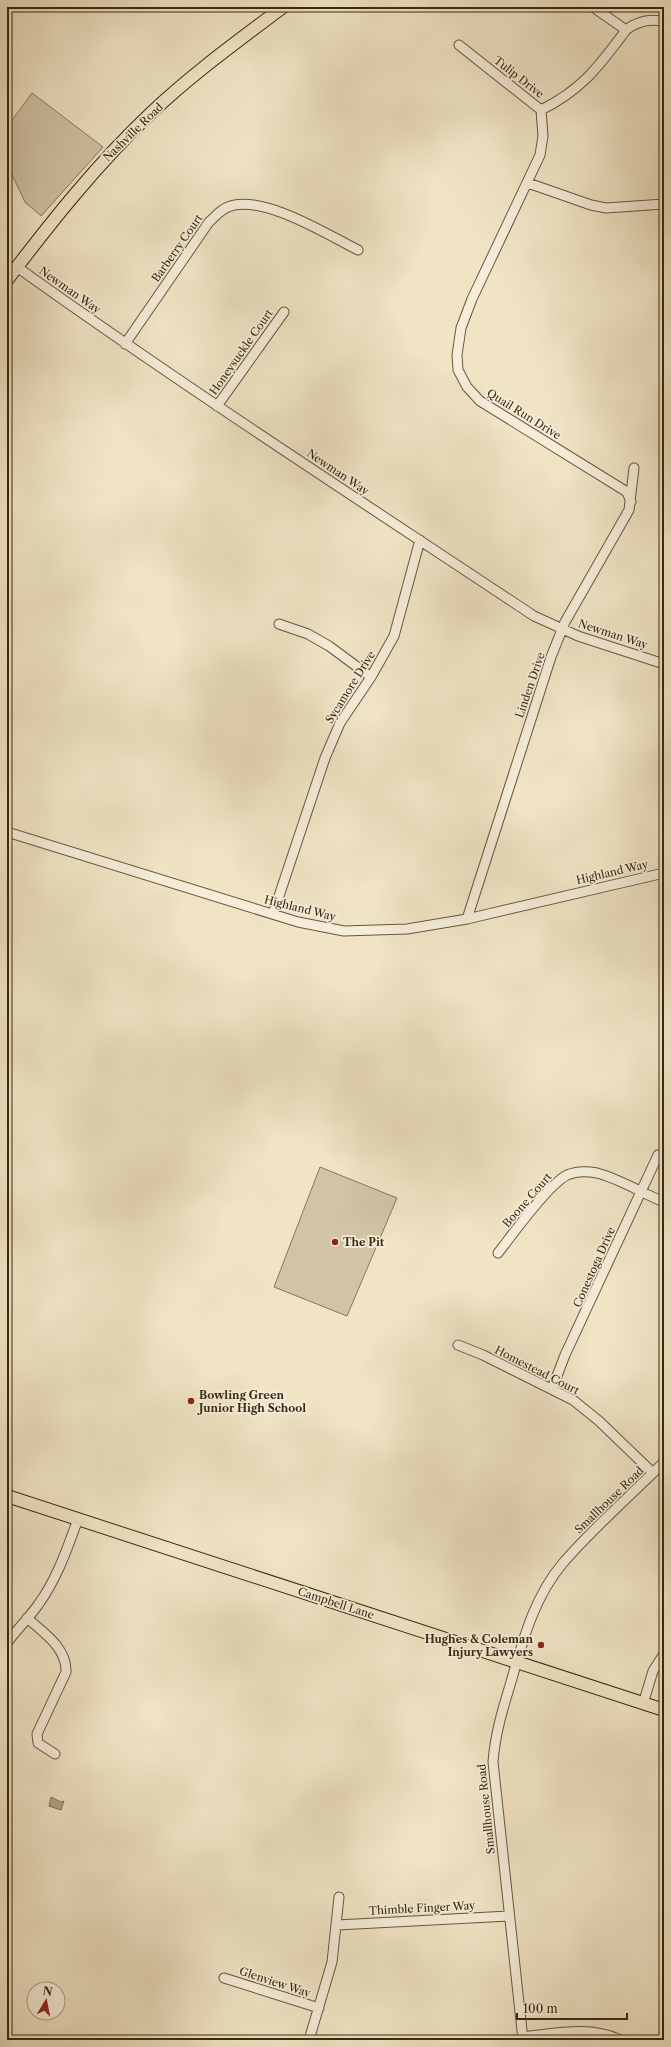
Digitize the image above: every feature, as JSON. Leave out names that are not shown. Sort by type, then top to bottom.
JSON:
[{"type":"main road","name":"Nashville Road","points":[[7,280],[46,228],[82,184],[152,112],[214,58],[283,7]]},
{"type":"main road","name":"Campbell Lane","points":[[7,1496],[664,1710]]},
{"type":"street","points":[[593,7],[626,30]]},
{"type":"street","points":[[541,110],[558,101],[580,86],[592,75],[626,30],[641,22],[650,20],[664,22]]},
{"type":"street","name":"Tulip Drive","points":[[459,45],[541,110],[543,145],[528,183]]},
{"type":"street","points":[[528,183],[591,205],[606,208],[664,204]]},
{"type":"street","name":"Quail Run Drive","points":[[528,183],[464,318],[457,355],[458,370],[467,387],[480,401],[627,492],[631,502]]},
{"type":"street","name":"Barberry Court","points":[[125,344],[209,222],[228,207],[244,205],[276,210],[358,250]]},
{"type":"street","name":"Newman Way","points":[[17,267],[125,344],[534,616],[562,629],[664,664]]},
{"type":"street","name":"Honeysuckle Court","points":[[217,406],[284,312]]},
{"type":"street","name":"Linden Drive","points":[[468,919],[508,788],[562,629],[629,510],[634,468]]},
{"type":"street","name":"Sycamore Drive","points":[[273,914],[325,758],[340,723],[371,677],[394,636],[420,540]]},
{"type":"street","points":[[278,624],[308,634],[329,646],[371,677]]},
{"type":"street","name":"Highland Way","points":[[7,832],[273,914],[321,927],[358,932],[407,929],[468,919],[664,872]]},
{"type":"street","name":"Conestoga Drive","points":[[552,1389],[563,1360],[658,1155]]},
{"type":"street","name":"Boone Court","points":[[498,1253],[555,1184],[568,1174],[591,1172],[611,1178],[641,1192]]},
{"type":"street","points":[[641,1192],[664,1202]]},
{"type":"street","name":"Homestead Court","points":[[458,1345],[552,1389],[586,1410],[653,1473]]},
{"type":"street","name":"Smallhouse Road","points":[[522,2039],[493,1762],[497,1730],[535,1608],[546,1588],[562,1564],[664,1462]]},
{"type":"street","points":[[7,1643],[38,1605],[54,1579],[78,1519]]},
{"type":"street","points":[[27,1618],[62,1651],[67,1661],[66,1672],[37,1734],[38,1743],[55,1754]]},
{"type":"street","points":[[643,1704],[653,1671],[664,1654]]},
{"type":"street","points":[[308,2040],[332,1962],[337,1925],[338,1897]]},
{"type":"street","name":"Thimble Finger Way","points":[[337,1925],[509,1916]]},
{"type":"street","name":"Glenview Way","points":[[224,1978],[319,2008]]},
{"type":"street","points":[[522,2039],[587,2032],[611,2036],[620,2040]]},
{"type":"shaded area","points":[[32,93],[103,147],[41,216],[25,202],[7,164],[7,127]]},
{"type":"shaded area","name":"The Pit","points":[[320,1167],[397,1198],[347,1316],[274,1287]]},
{"type":"shaded area","points":[[51,1797],[61,1802],[64,1801],[61,1810],[49,1806]]},
{"type":"place","name":"The Pit","points":[[335,1242]]},
{"type":"place","name":"Bowling Green Junior High School","points":[[191,1401]]},
{"type":"place","name":"Hughes & Coleman Injury Lawyers","points":[[541,1645]]}]
